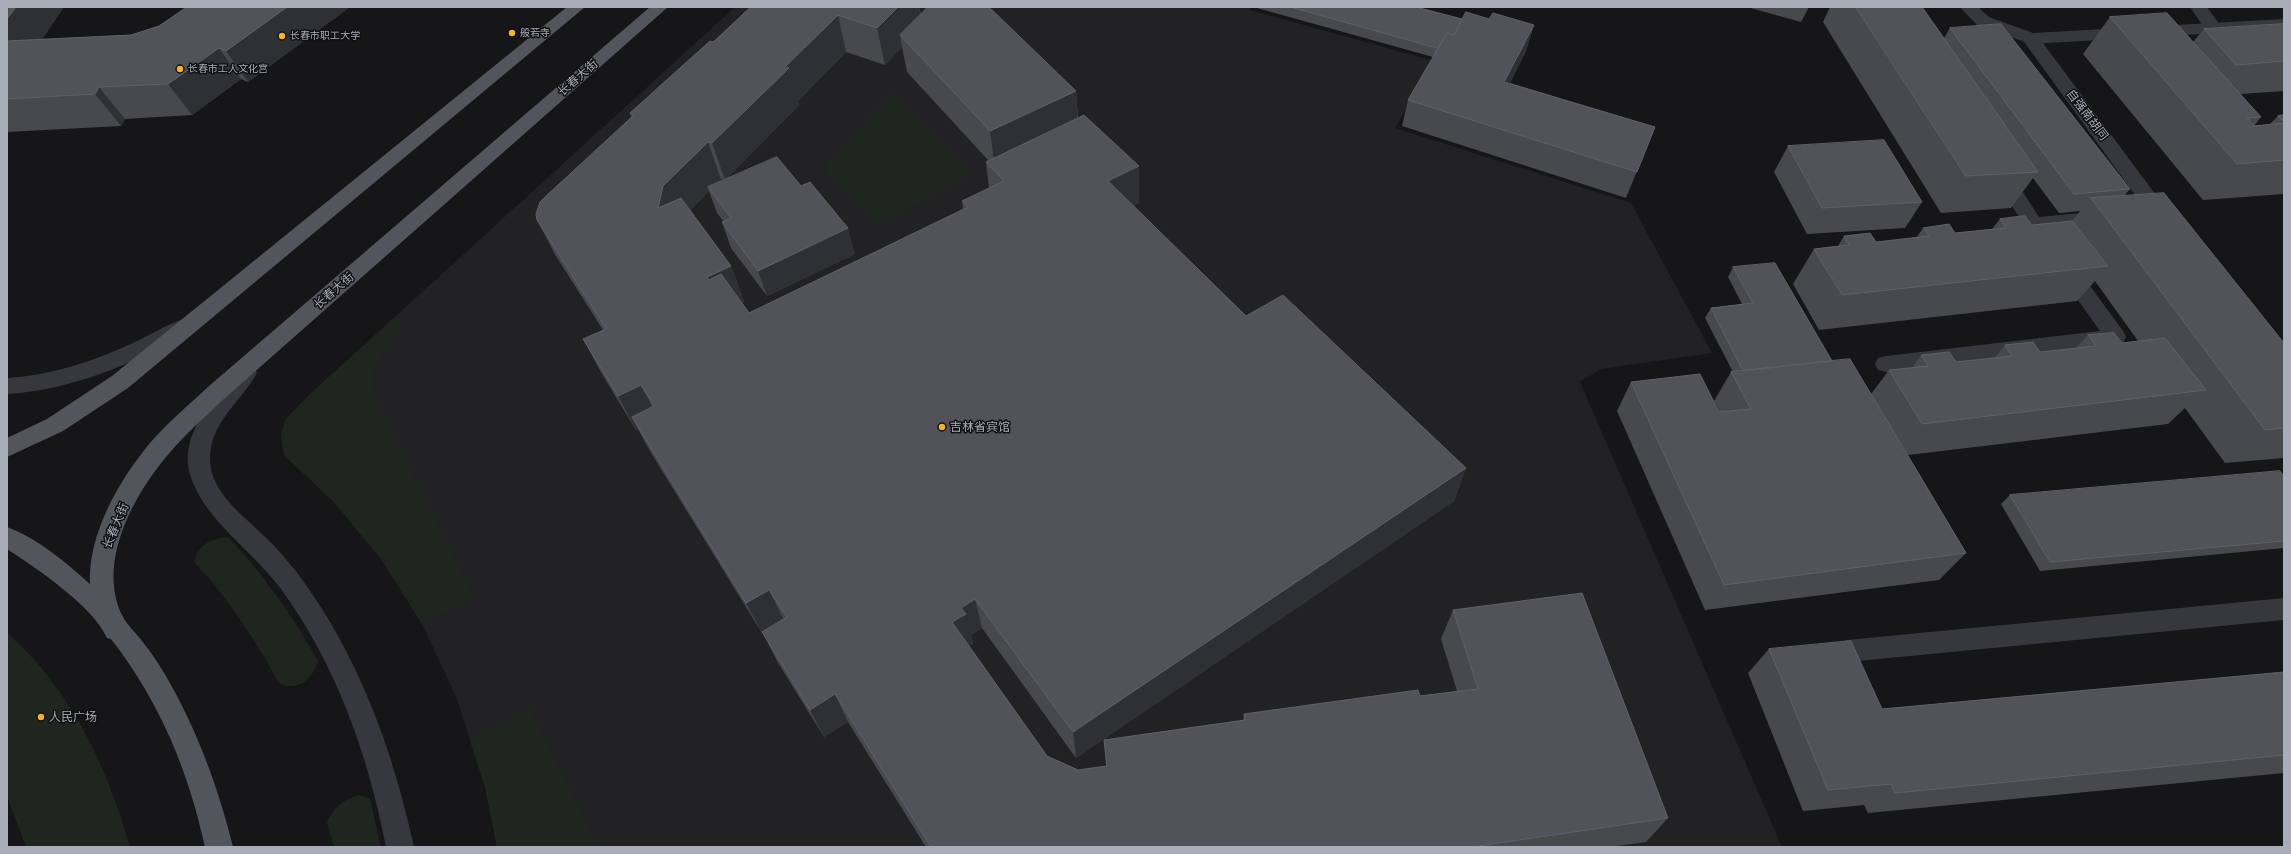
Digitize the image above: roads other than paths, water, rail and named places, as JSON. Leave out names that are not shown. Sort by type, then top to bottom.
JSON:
[{"type":"main road","points":[[7,448],[55,425],[120,382],[200,318],[577,7]]},
{"type":"main road","name":"长春大街","points":[[116,630],[106,602],[102,580],[105,551],[118,515],[158,451],[217,392],[660,7]]},
{"type":"main road","points":[[7,537],[44,560],[90,599],[130,644],[164,696],[193,756],[215,826],[219,847]]},
{"type":"street","points":[[1968,7],[1983,21],[2031,39],[2284,24]]},
{"type":"street","points":[[2198,7],[2213,28]]},
{"type":"street","points":[[1971,36],[2001,29]]},
{"type":"street","points":[[2136,33],[2152,50]]},
{"type":"street","name":"自强南胡同","points":[[2031,39],[2160,214],[2172,233]]},
{"type":"street","points":[[1886,364],[2116,337],[2034,224],[1990,158]]},
{"type":"street","points":[[2034,224],[2160,214]]},
{"type":"street","points":[[7,386],[40,384],[87,369],[136,350],[200,318]]},
{"type":"street","points":[[261,355],[215,414],[203,438],[199,460],[204,479],[215,502],[264,551],[306,606],[343,670],[373,743],[397,829],[400,847]]},
{"type":"street","points":[[1847,651],[2284,609]]},
{"type":"place","name":"般若寺","points":[[512,33]]},
{"type":"place","name":"长春市职工大学","points":[[282,36]]},
{"type":"place","name":"长春市工人文化宫","points":[[180,69]]},
{"type":"place","name":"吉林省宾馆","points":[[942,427]]},
{"type":"place","name":"人民广场","points":[[41,717]]}]
